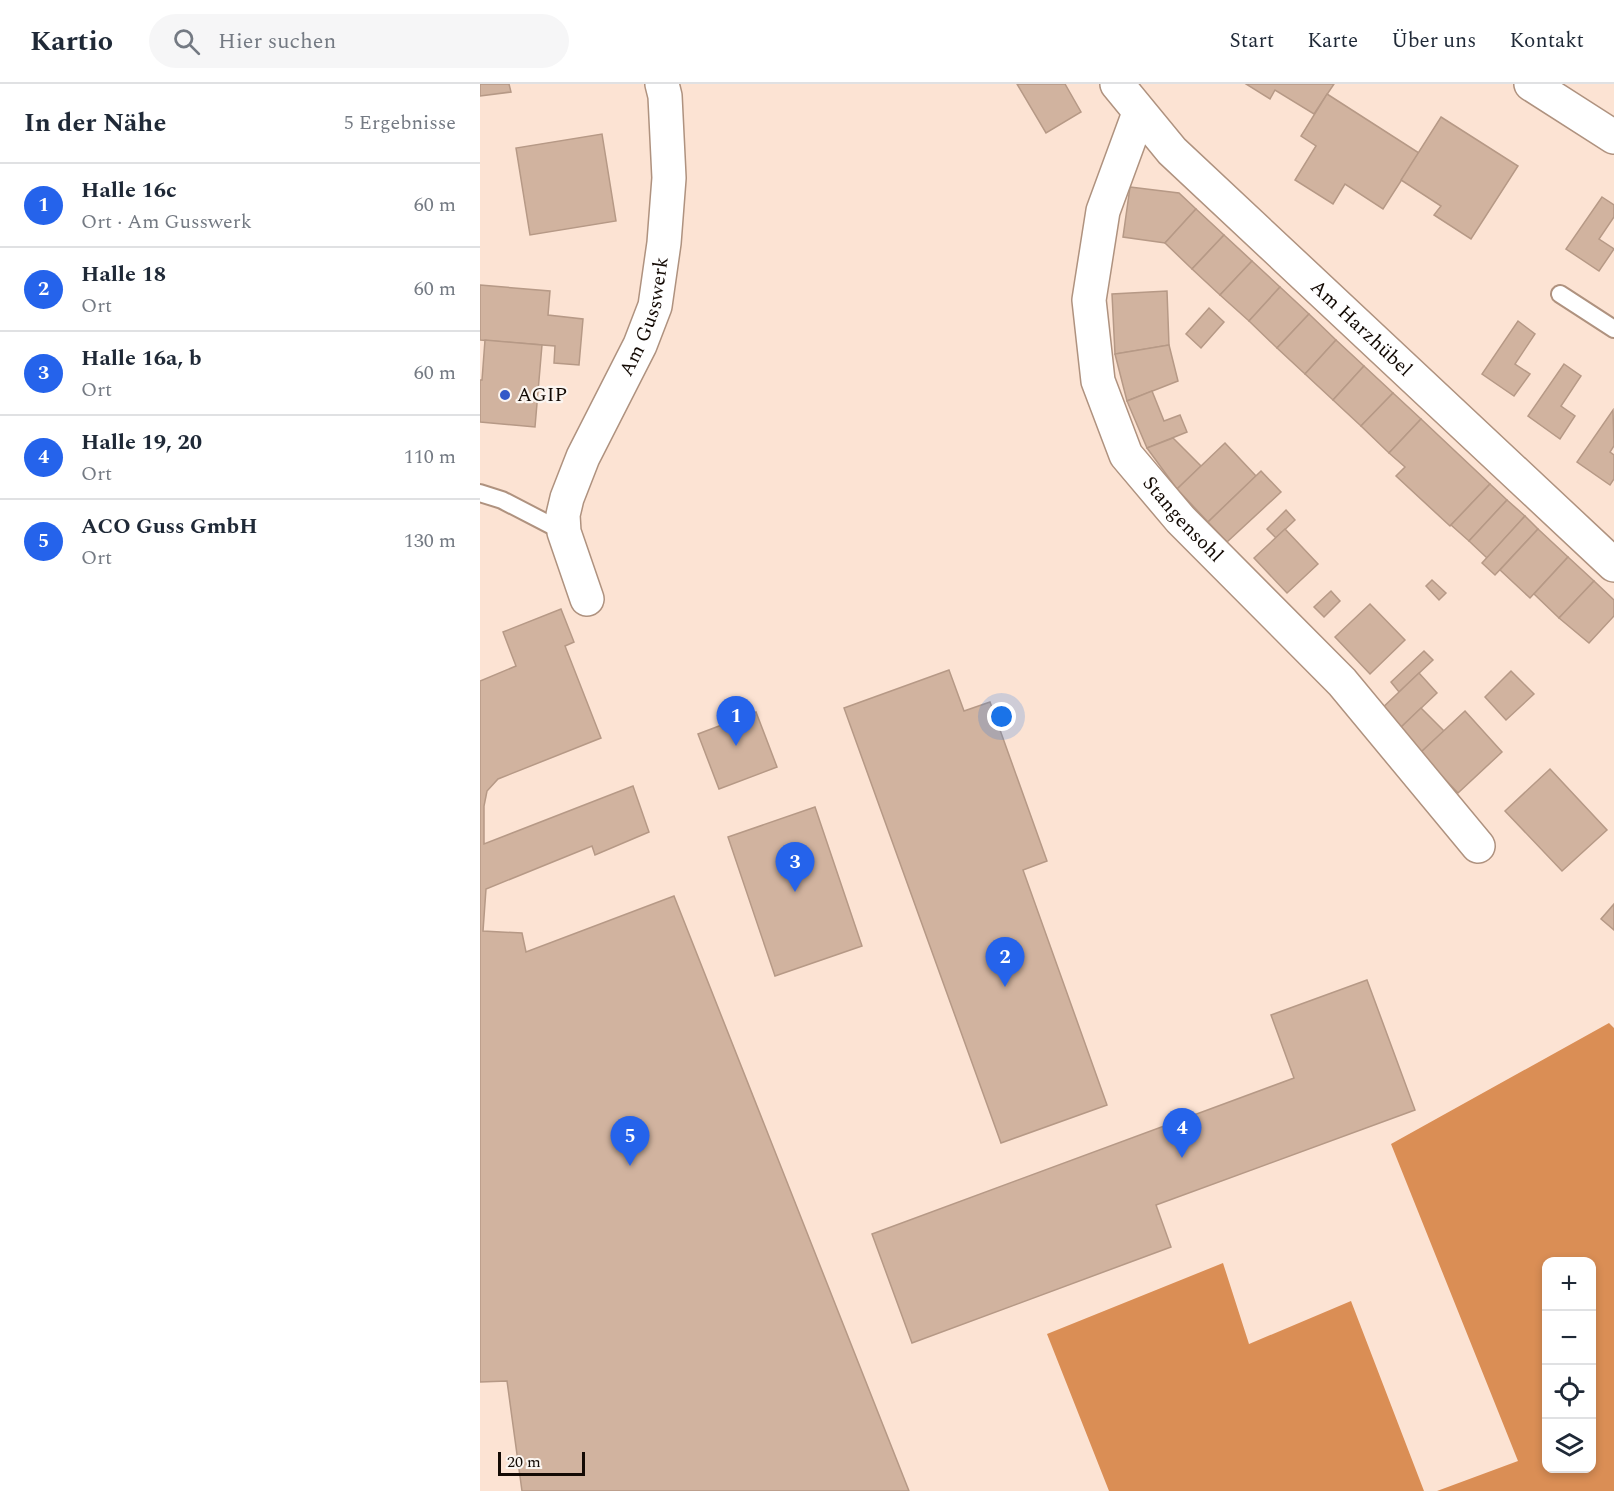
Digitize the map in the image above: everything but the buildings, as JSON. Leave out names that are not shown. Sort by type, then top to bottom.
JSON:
[{"type":"street","name":"Am Gusswerk","points":[[587,599],[564,532],[563,515],[583,457],[640,345],[655,306],[664,243],[669,178],[665,96],[662,84]]},
{"type":"street","name":"Am Harzhübel","points":[[1117,84],[1139,113],[1181,159],[1614,565]]},
{"type":"street","points":[[1531,84],[1614,137]]},
{"type":"street","name":"Stangensohl","points":[[1139,113],[1104,211],[1089,300],[1098,381],[1126,455],[1179,519],[1342,682],[1478,846]]},
{"type":"lane","points":[[1560,294],[1614,329]]},
{"type":"lane","points":[[480,493],[524,510],[564,532]]},
{"type":"shaded area","points":[[1609,1023],[1614,1028],[1614,1491],[1437,1491],[1518,1461],[1391,1144]]},
{"type":"shaded area","points":[[1223,1263],[1249,1344],[1351,1301],[1424,1491],[1109,1491],[1047,1334]]},
{"type":"place","name":"AGIP","points":[[505,395]]},
{"type":"place","name":"Halle 16c","points":[[736,746]]},
{"type":"place","name":"Halle 16a, b","points":[[795,892]]},
{"type":"place","name":"Halle 18","points":[[1005,987]]},
{"type":"place","name":"Halle 19, 20","points":[[1182,1158]]},
{"type":"place","name":"ACO Guss GmbH","points":[[630,1166]]}]
